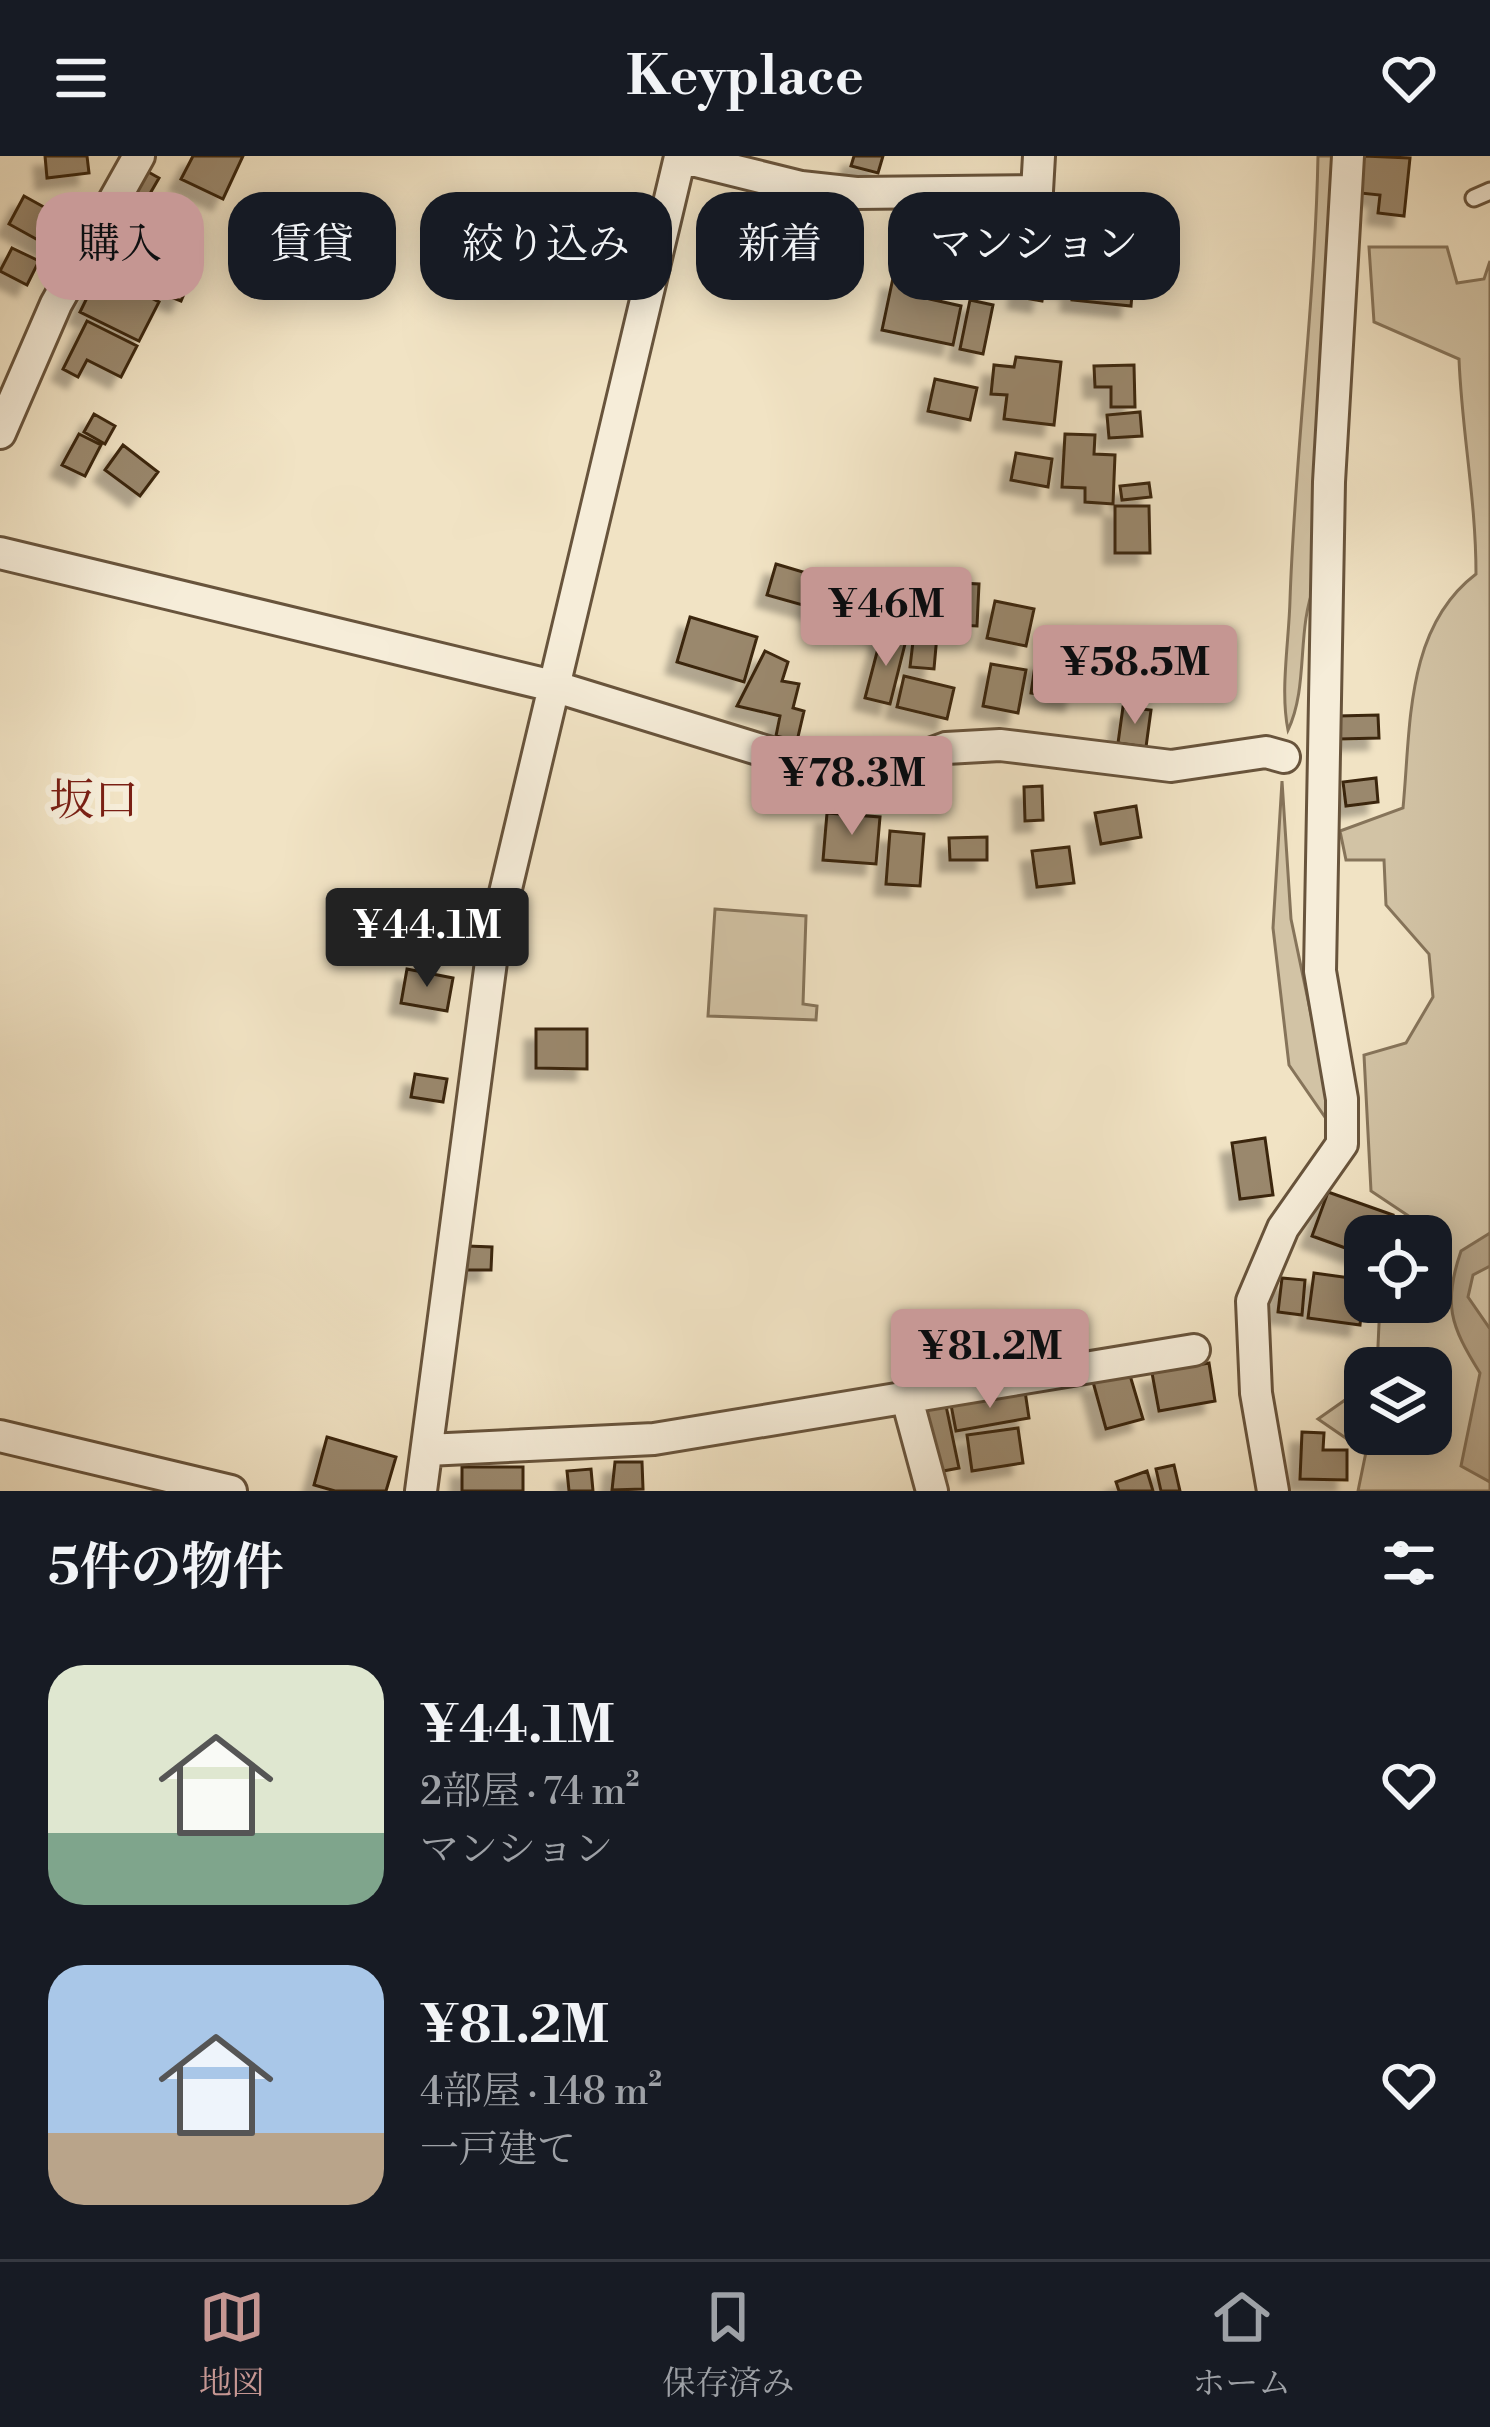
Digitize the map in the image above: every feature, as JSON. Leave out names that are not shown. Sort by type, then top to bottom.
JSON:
[{"type":"street","points":[[0,433],[56,304],[139,156]]},
{"type":"street","points":[[421,1491],[494,939],[680,158],[801,187],[856,193],[1037,191],[1039,156]]},
{"type":"street","points":[[1273,1491],[1256,1393],[1252,1300],[1283,1228],[1342,1144],[1342,1099],[1320,971],[1329,482],[1348,156]]},
{"type":"street","points":[[0,554],[553,686],[810,765],[882,772],[946,748],[1000,745],[1171,766],[1266,752],[1284,757]]},
{"type":"street","points":[[427,1450],[654,1439],[1194,1350]]},
{"type":"street","points":[[907,1399],[932,1491]]},
{"type":"street","points":[[0,1436],[231,1491]]},
{"type":"shaded area","points":[[1318,156],[1336,156],[1315,584],[1288,730],[1286,666]]},
{"type":"shaded area","points":[[1369,247],[1447,247],[1457,283],[1484,279],[1490,261],[1490,1491],[1358,1491],[1365,1455],[1452,1455],[1452,1347],[1378,1347],[1379,1323],[1452,1323],[1452,1215],[1407,1215],[1371,1191],[1364,1055],[1406,1043],[1433,997],[1429,954],[1386,905],[1384,860],[1346,860],[1340,831],[1403,808],[1411,712],[1424,650],[1453,596],[1476,574],[1459,359],[1374,322]]},
{"type":"shaded area","points":[[1282,781],[1291,919],[1329,1100],[1327,1120],[1289,1065],[1273,928]]},
{"type":"shaded area","points":[[715,909],[806,916],[803,1004],[817,1006],[816,1020],[708,1016]]},
{"type":"shaded area","points":[[1490,1233],[1490,1266],[1473,1275],[1468,1297],[1490,1329],[1490,1482],[1461,1466],[1480,1373],[1452,1314],[1452,1286],[1461,1251]]},
{"type":"shaded area","points":[[1344,1401],[1344,1437],[1318,1419]]},
{"type":"building","points":[[45,156],[87,156],[89,173],[47,178]]},
{"type":"building","points":[[193,156],[243,156],[223,199],[181,179]]},
{"type":"building","points":[[854,156],[883,156],[878,173],[851,166]]},
{"type":"building","points":[[1364,156],[1410,158],[1404,216],[1378,213],[1380,195],[1360,193]]},
{"type":"building","points":[[143,169],[159,178],[151,192],[130,192]]},
{"type":"building","points":[[24,196],[36,203],[36,239],[9,224]]},
{"type":"building","points":[[12,248],[36,260],[27,285],[0,271]]},
{"type":"building","points":[[86,300],[159,302],[139,341],[80,312]]},
{"type":"building","points":[[888,300],[934,300],[961,306],[953,345],[882,330]]},
{"type":"building","points":[[970,300],[993,305],[983,354],[960,349]]},
{"type":"building","points":[[1072,300],[1132,300],[1131,306]]},
{"type":"building","points":[[87,321],[137,346],[121,377],[87,360],[78,377],[63,369]]},
{"type":"building","points":[[1016,357],[1061,362],[1054,425],[1004,419],[1007,395],[991,394],[994,365],[1014,367]]},
{"type":"building","points":[[1134,365],[1135,407],[1111,407],[1111,387],[1095,387],[1094,366]]},
{"type":"building","points":[[935,379],[977,388],[970,420],[928,411]]},
{"type":"building","points":[[1140,412],[1142,436],[1109,438],[1107,415]]},
{"type":"building","points":[[94,414],[115,426],[105,444],[84,432]]},
{"type":"building","points":[[79,434],[101,445],[85,476],[62,465]]},
{"type":"building","points":[[1065,434],[1095,435],[1094,454],[1115,455],[1113,504],[1085,502],[1085,488],[1062,487]]},
{"type":"building","points":[[123,445],[158,472],[140,496],[105,470]]},
{"type":"building","points":[[1016,453],[1052,459],[1048,487],[1011,480]]},
{"type":"building","points":[[1149,483],[1151,497],[1122,500],[1120,486]]},
{"type":"building","points":[[1115,506],[1149,506],[1150,553],[1115,553]]},
{"type":"building","points":[[776,564],[840,583],[831,613],[767,595]]},
{"type":"building","points":[[844,580],[889,593],[878,632],[832,619]]},
{"type":"building","points":[[960,583],[979,584],[977,626],[958,625]]},
{"type":"building","points":[[995,601],[1034,609],[1026,646],[987,638]]},
{"type":"building","points":[[690,617],[757,637],[744,682],[677,662]]},
{"type":"building","points":[[882,633],[906,640],[890,704],[865,698]]},
{"type":"building","points":[[914,633],[937,635],[934,669],[910,667]]},
{"type":"building","points":[[765,651],[788,662],[782,681],[799,684],[793,708],[804,711],[797,741],[776,736],[780,716],[737,706]]},
{"type":"building","points":[[1036,659],[1081,666],[1075,700],[1031,693]]},
{"type":"building","points":[[991,664],[1026,670],[1018,713],[983,706]]},
{"type":"building","points":[[904,676],[954,688],[947,719],[897,707]]},
{"type":"building","points":[[1123,707],[1151,710],[1146,747],[1118,743]]},
{"type":"building","points":[[1378,715],[1379,738],[1339,739],[1338,716]]},
{"type":"building","points":[[1376,778],[1378,802],[1346,806],[1343,782]]},
{"type":"building","points":[[1042,786],[1043,820],[1025,821],[1024,787]]},
{"type":"building","points":[[1136,806],[1141,837],[1101,844],[1095,813]]},
{"type":"building","points":[[827,813],[880,817],[876,864],[823,860]]},
{"type":"building","points":[[890,831],[924,834],[920,886],[886,884]]},
{"type":"building","points":[[987,837],[987,860],[950,860],[949,838]]},
{"type":"building","points":[[1069,847],[1074,883],[1037,887],[1032,851]]},
{"type":"building","points":[[407,969],[453,978],[447,1011],[401,1003]]},
{"type":"building","points":[[536,1029],[587,1029],[587,1069],[536,1068]]},
{"type":"building","points":[[415,1074],[447,1079],[443,1102],[411,1097]]},
{"type":"building","points":[[1265,1138],[1273,1195],[1240,1199],[1232,1143]]},
{"type":"building","points":[[1328,1192],[1393,1215],[1344,1215],[1344,1247],[1312,1236]]},
{"type":"building","points":[[467,1246],[492,1247],[491,1270],[466,1270]]},
{"type":"building","points":[[1314,1273],[1344,1277],[1344,1323],[1308,1318]]},
{"type":"building","points":[[1282,1278],[1305,1280],[1302,1315],[1278,1312]]},
{"type":"building","points":[[1209,1363],[1215,1401],[1159,1411],[1152,1373]]},
{"type":"building","points":[[1129,1372],[1143,1419],[1106,1429],[1093,1382]]},
{"type":"building","points":[[1025,1391],[1029,1418],[956,1431],[951,1405]]},
{"type":"building","points":[[945,1401],[959,1468],[933,1473],[919,1406]]},
{"type":"building","points":[[1018,1428],[1023,1463],[972,1471],[967,1435]]},
{"type":"building","points":[[1302,1432],[1324,1433],[1323,1450],[1344,1450],[1347,1455],[1347,1480],[1300,1479]]},
{"type":"building","points":[[327,1437],[396,1457],[386,1491],[335,1491],[314,1485]]},
{"type":"building","points":[[615,1462],[642,1462],[643,1489],[612,1490]]},
{"type":"building","points":[[1174,1465],[1180,1491],[1161,1491],[1156,1469]]},
{"type":"building","points":[[462,1467],[523,1467],[523,1491],[462,1491]]},
{"type":"building","points":[[591,1469],[593,1491],[569,1491],[567,1471]]},
{"type":"building","points":[[1147,1471],[1153,1491],[1119,1491],[1116,1482]]},
{"type":"district","name":"坂口","points":[[94,801]]}]
